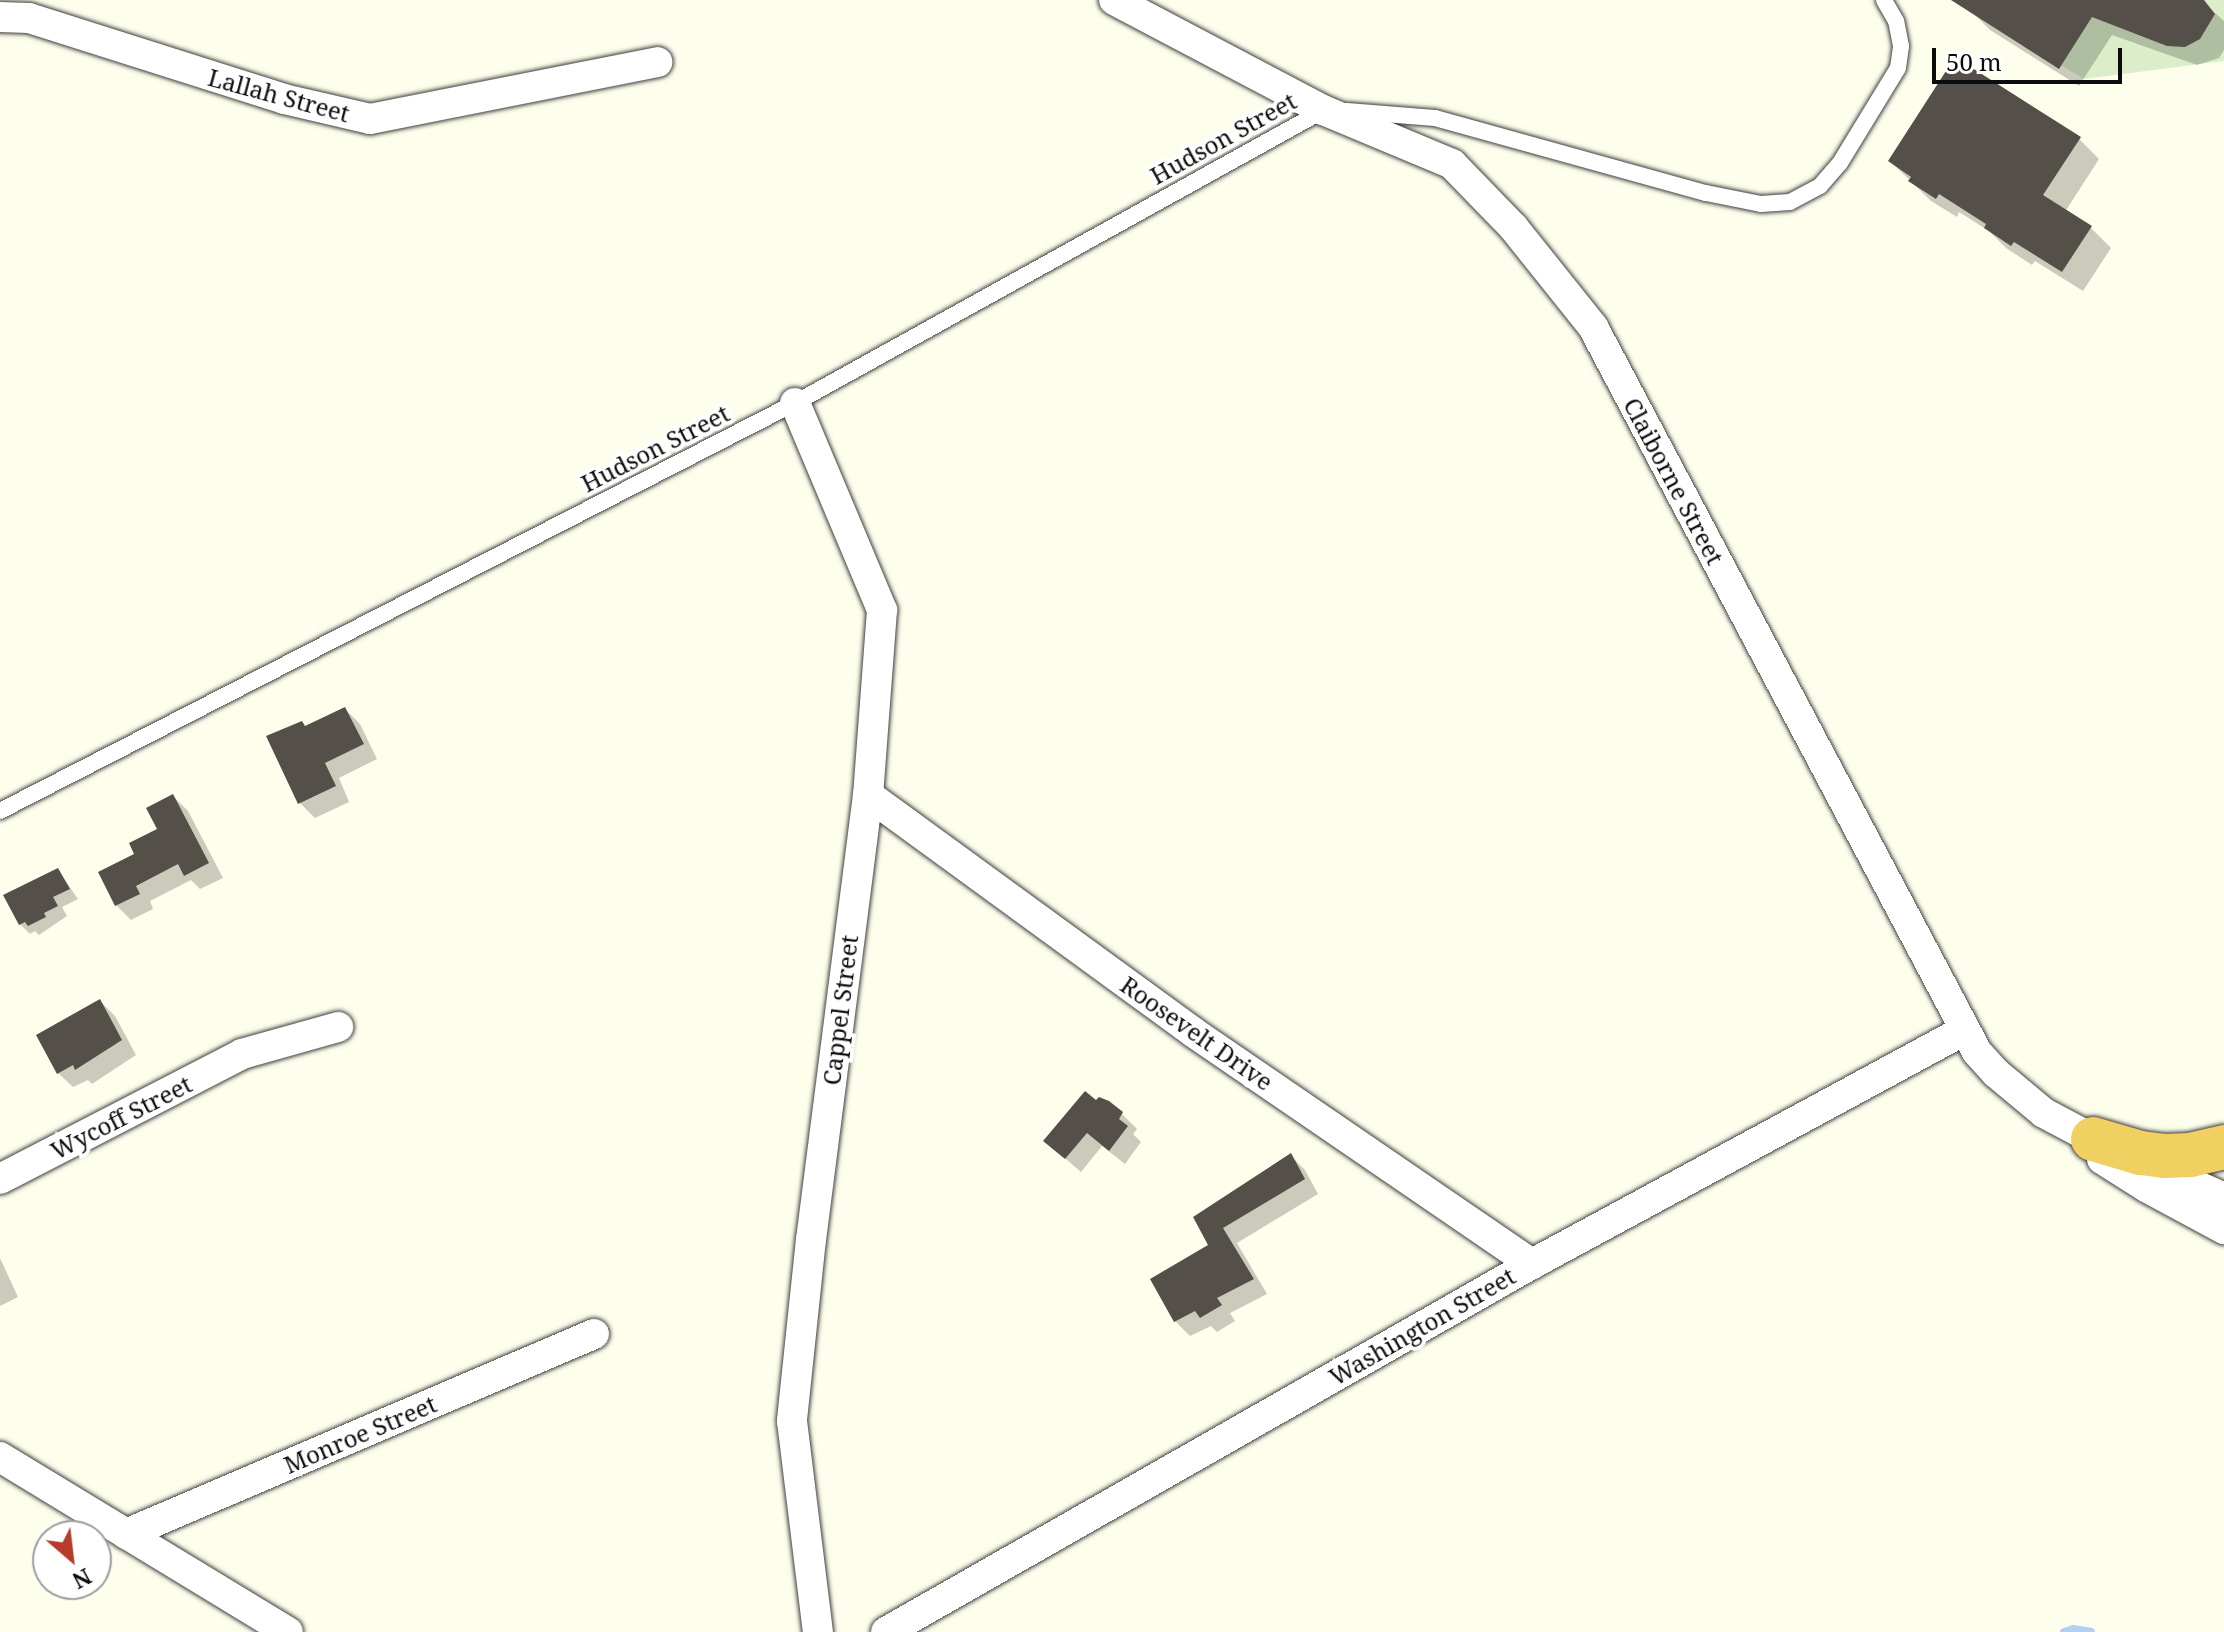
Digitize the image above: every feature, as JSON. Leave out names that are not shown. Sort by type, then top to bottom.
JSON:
[{"type":"highway","points":[[2080,1133],[2141,1153],[2164,1156],[2190,1155],[2224,1147]]},
{"type":"street","name":"Claiborne Street","points":[[1114,0],[1323,110],[1452,164],[1514,228],[1593,327],[1964,1030],[1996,1073],[2044,1113],[2080,1133],[2224,1198]]},
{"type":"street","name":"Lallah Street","points":[[0,17],[29,18],[284,99],[370,119],[657,62]]},
{"type":"street","name":"Cappel Street","points":[[795,403],[882,610],[868,795],[811,1239],[792,1421],[818,1632]]},
{"type":"street","name":"Roosevelt Drive","points":[[868,795],[1193,1032],[1532,1264]]},
{"type":"street","name":"Wycoff Street","points":[[0,1179],[242,1054],[338,1027]]},
{"type":"street","name":"Washington Street","points":[[886,1632],[1532,1264],[1964,1030]]},
{"type":"street","name":"Claiborne Street","points":[[2080,1133],[2097,1155],[2125,1175],[2224,1229]]},
{"type":"street","name":"Monroe Street","points":[[126,1534],[594,1334]]},
{"type":"street","points":[[0,1457],[288,1632]]},
{"type":"lane","points":[[1323,110],[1435,118],[1706,193],[1761,204],[1790,202],[1820,186],[1840,163],[1898,68],[1901,46],[1896,21],[1884,0]]},
{"type":"lane","name":"Hudson Street","points":[[0,811],[795,403],[1323,110]]},
{"type":"green space","points":[[1954,0],[2224,0],[2224,61],[2084,79]]},
{"type":"building","points":[[1951,0],[2204,0],[2215,14],[2200,39],[2185,47],[2167,46],[2092,17],[2059,69]]},
{"type":"building","points":[[1955,57],[2081,137],[2043,195],[2092,226],[2062,272],[2014,242],[2011,246],[1984,228],[1986,224],[1939,194],[1936,199],[1908,181],[1911,177],[1888,161]]},
{"type":"building","points":[[345,707],[364,744],[325,763],[336,786],[298,804],[266,736],[302,721],[305,726]]},
{"type":"building","points":[[173,794],[209,863],[184,876],[178,864],[136,886],[140,894],[115,906],[98,872],[134,854],[129,843],[157,829],[146,808]]},
{"type":"building","points":[[58,868],[70,889],[53,897],[58,906],[44,913],[46,917],[28,926],[25,922],[19,925],[3,895]]},
{"type":"building","points":[[100,999],[122,1040],[75,1070],[73,1065],[57,1074],[36,1035]]},
{"type":"building","points":[[1085,1091],[1096,1100],[1099,1097],[1109,1101],[1123,1112],[1119,1119],[1128,1126],[1109,1151],[1087,1133],[1065,1159],[1043,1141]]},
{"type":"building","points":[[1291,1153],[1305,1179],[1223,1228],[1254,1279],[1217,1298],[1222,1305],[1200,1318],[1195,1311],[1174,1322],[1150,1279],[1208,1245],[1193,1217]]},
{"type":"waterway","points":[[2064,1632],[2073,1629],[2091,1632]]}]
